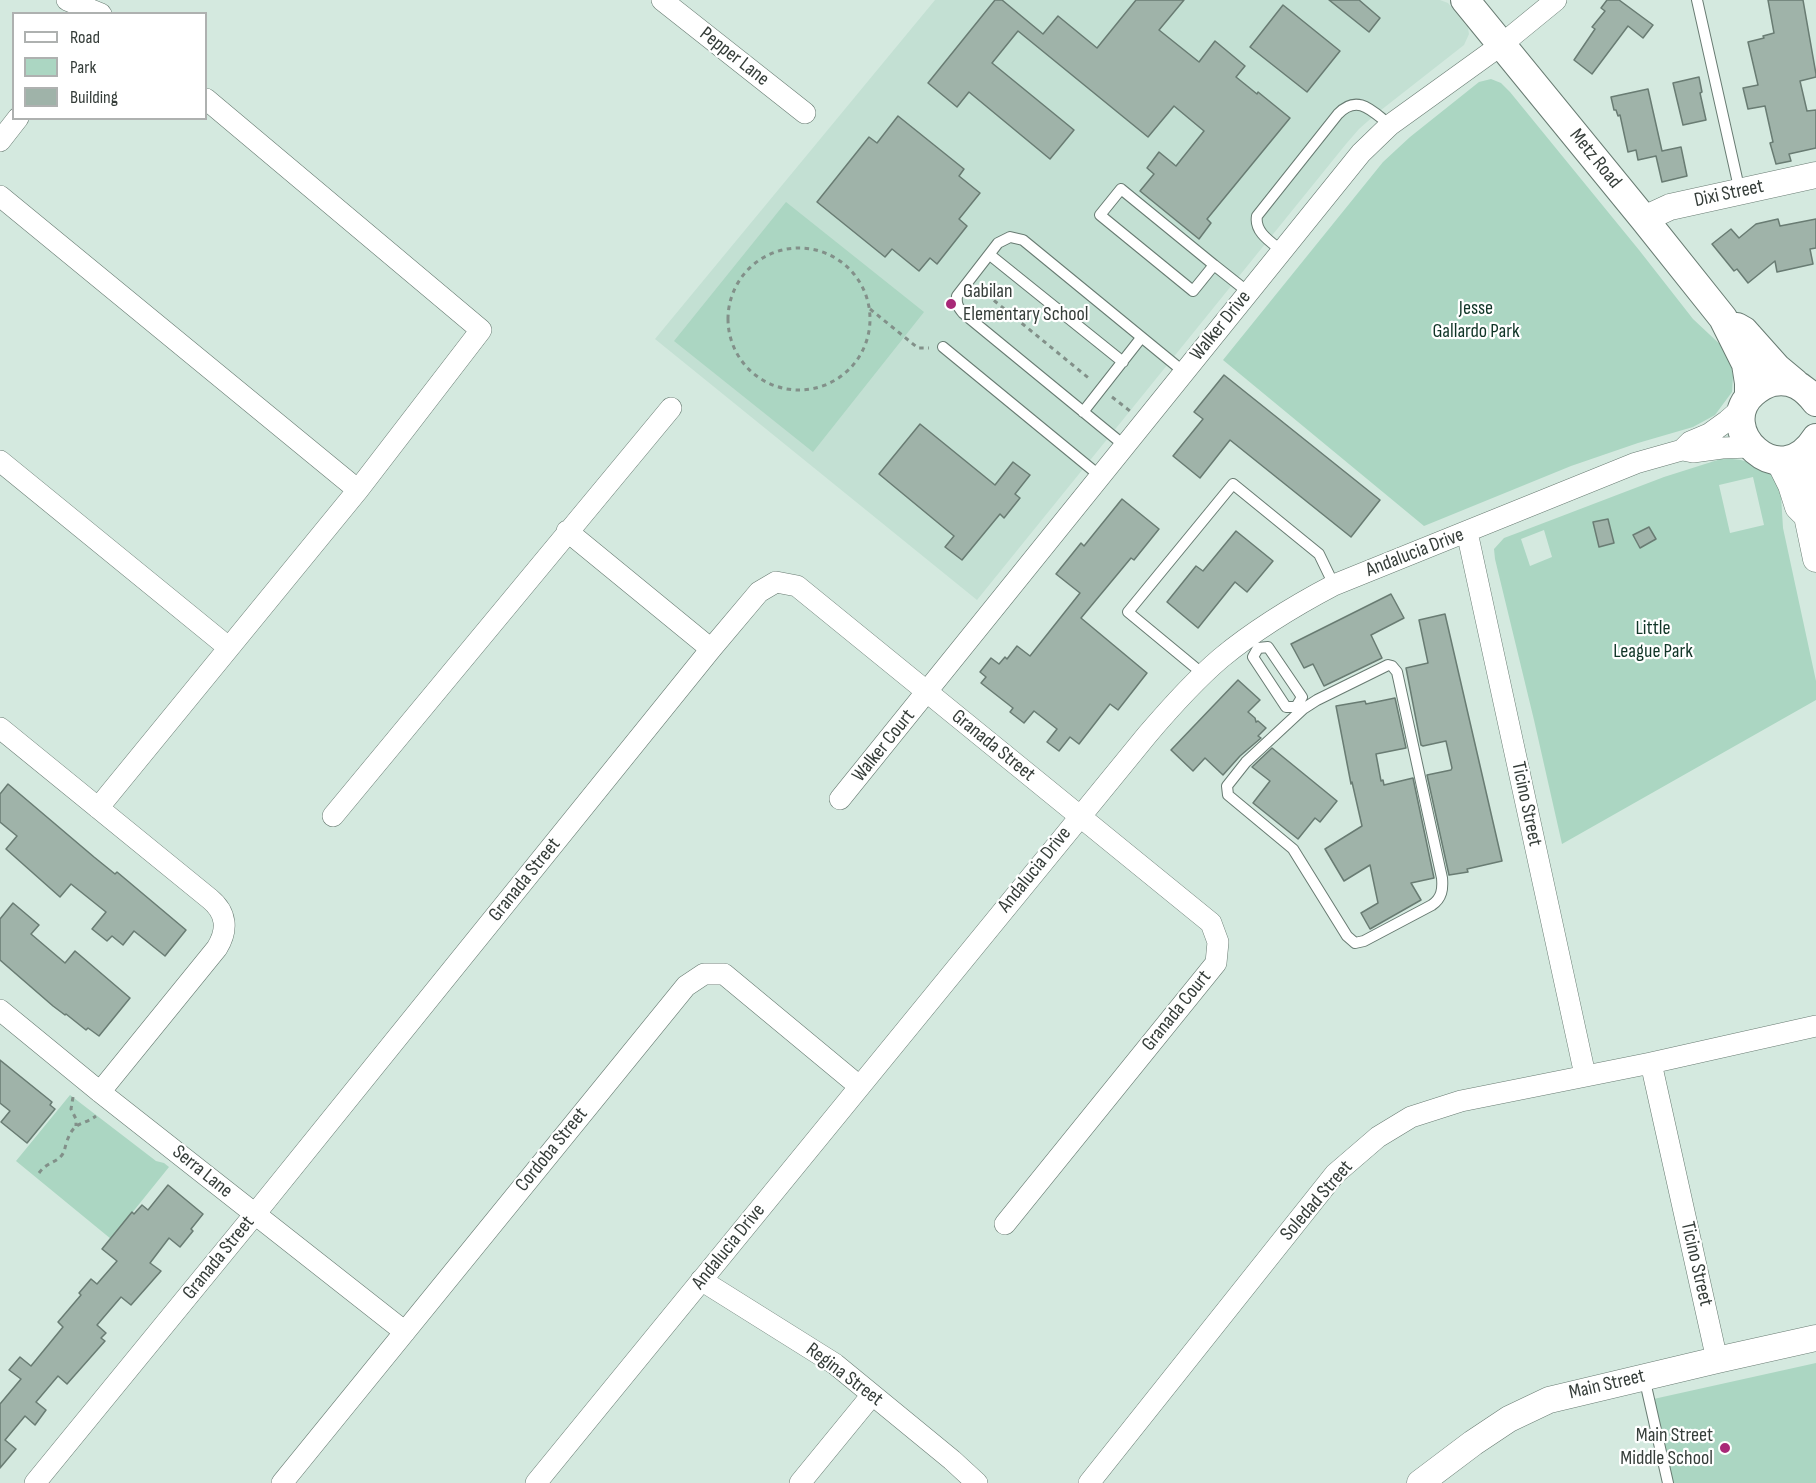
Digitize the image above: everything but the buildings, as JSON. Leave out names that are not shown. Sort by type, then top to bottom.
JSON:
[{"type":"main road","name":"Metz Road","points":[[1465,0],[1723,318],[1746,364],[1749,383],[1746,402],[1740,418],[1745,438],[1751,447]]},
{"type":"main road","name":"Metz Road","points":[[1723,318],[1744,331],[1777,368],[1810,395]]},
{"type":"main road","points":[[1746,402],[1766,384],[1785,381],[1810,395]]},
{"type":"main road","points":[[1751,447],[1769,458],[1800,450]]},
{"type":"street","name":"Pepper Lane","points":[[662,0],[805,113]]},
{"type":"street","name":"Walker Drive","points":[[927,692],[1361,153],[1390,125],[1501,45],[1556,0]]},
{"type":"street","points":[[75,6],[94,12]]},
{"type":"street","points":[[98,808],[358,490],[481,330],[207,100]]},
{"type":"street","points":[[0,141],[16,120]]},
{"type":"street","name":"Dixi Street","points":[[1644,219],[1670,207],[1816,175]]},
{"type":"street","points":[[0,196],[358,490]]},
{"type":"street","name":"Andalucia Drive","points":[[1682,450],[1690,442],[1709,434],[1727,421],[1746,402]]},
{"type":"street","points":[[333,816],[671,408]]},
{"type":"street","name":"Andalucia Drive","points":[[536,1483],[1079,816],[1174,703],[1203,674],[1254,642],[1289,610],[1334,585],[1636,463],[1682,450],[1693,452],[1751,447]]},
{"type":"street","points":[[1800,450],[1791,485],[1798,507],[1807,516],[1816,559]]},
{"type":"street","points":[[0,461],[228,647]]},
{"type":"street","points":[[567,531],[711,649]]},
{"type":"street","name":"Ticino Street","points":[[1467,532],[1585,1076]]},
{"type":"street","name":"Granada Street","points":[[34,1483],[759,592],[776,582],[797,586],[1079,816]]},
{"type":"street","name":"Walker Court","points":[[840,799],[927,692]]},
{"type":"street","points":[[0,728],[216,904],[224,917],[224,934],[217,948],[100,1092]]},
{"type":"street","name":"Granada Court","points":[[1005,1224],[1216,963],[1218,942],[1211,923],[1079,816]]},
{"type":"street","name":"Cordoba Street","points":[[282,1483],[686,986],[704,974],[724,974],[859,1086]]},
{"type":"street","name":"Serra Lane","points":[[0,1010],[100,1092],[405,1332]]},
{"type":"street","name":"Soledad Street","points":[[1089,1483],[1335,1174],[1378,1137],[1411,1117],[1461,1101],[1651,1063],[1816,1026]]},
{"type":"street","name":"Ticino Street","points":[[1651,1063],[1717,1360]]},
{"type":"street","name":"Regina Street","points":[[701,1280],[835,1364],[977,1483]]},
{"type":"street","name":"Main Street","points":[[1420,1483],[1500,1425],[1549,1400],[1816,1338]]},
{"type":"street","points":[[800,1483],[872,1395]]},
{"type":"lane","points":[[1697,0],[1740,192]]},
{"type":"lane","points":[[1282,251],[1261,232],[1256,222],[1257,216],[1338,114],[1349,105],[1361,105],[1390,125]]},
{"type":"lane","points":[[1214,265],[1193,291],[1100,215],[1121,189],[1248,292]]},
{"type":"lane","points":[[1125,446],[963,313],[956,302],[957,296],[998,243],[1010,237],[1023,240],[1184,372]]},
{"type":"lane","points":[[990,255],[1123,362]]},
{"type":"lane","points":[[1083,412],[1142,338]]},
{"type":"lane","points":[[943,347],[1100,476]]},
{"type":"lane","points":[[1203,674],[1128,612],[1233,484],[1319,554],[1334,585]]},
{"type":"lane","points":[[1254,642],[1253,657],[1286,707],[1298,709],[1388,665],[1397,672],[1443,889],[1440,897],[1432,905],[1358,943],[1349,939],[1293,849],[1232,798],[1227,791],[1230,781],[1246,762],[1298,709],[1302,697],[1268,646],[1254,642]]},
{"type":"lane","points":[[1644,1377],[1668,1483]]},
{"type":"path","points":[[870,309],[871,324],[865,348],[852,369],[832,384],[808,391],[783,389],[760,379],[742,362],[730,340],[727,318],[731,296],[742,275],[758,260],[779,250],[801,247],[824,251],[843,262],[859,279],[869,299],[870,309],[918,348],[943,347]]},
{"type":"path","points":[[970,280],[1130,411]]},
{"type":"path","points":[[39,1173],[46,1164],[62,1156],[75,1127],[76,1121],[70,1109],[73,1098]]},
{"type":"path","points":[[75,1127],[96,1116]]},
{"type":"path","points":[[74,1117],[86,1121]]},
{"type":"shaded area","name":"Gabilan Elementary School","points":[[935,0],[1440,0],[1448,3],[1468,28],[1469,34],[1464,45],[1359,129],[977,600],[655,339]]},
{"type":"green space","name":"Jesse Gallardo Park","points":[[1491,79],[1501,83],[1510,92],[1693,319],[1725,349],[1731,362],[1732,392],[1715,415],[1693,427],[1571,466],[1424,526],[1223,360],[1383,162],[1410,137],[1479,82]]},
{"type":"green space","points":[[786,202],[924,312],[813,452],[674,341]]},
{"type":"green space","name":"Little League Park","points":[[1724,458],[1755,464],[1769,472],[1777,483],[1781,496],[1783,528],[1816,681],[1816,700],[1562,844],[1494,549],[1504,538],[1664,477]],"holes":[[[1753,477],[1764,525],[1730,533],[1719,485]],[[1544,530],[1552,557],[1530,566],[1521,539]]]},
{"type":"green space","points":[[70,1095],[156,1161],[169,1167],[111,1239],[16,1161]]},
{"type":"green space","name":"Main Street Middle School","points":[[1816,1363],[1816,1483],[1668,1483],[1649,1400]]},
{"type":"place","name":"Gabilan Elementary School","points":[[951,304]]},
{"type":"place","name":"Main Street Middle School","points":[[1725,1448]]}]
